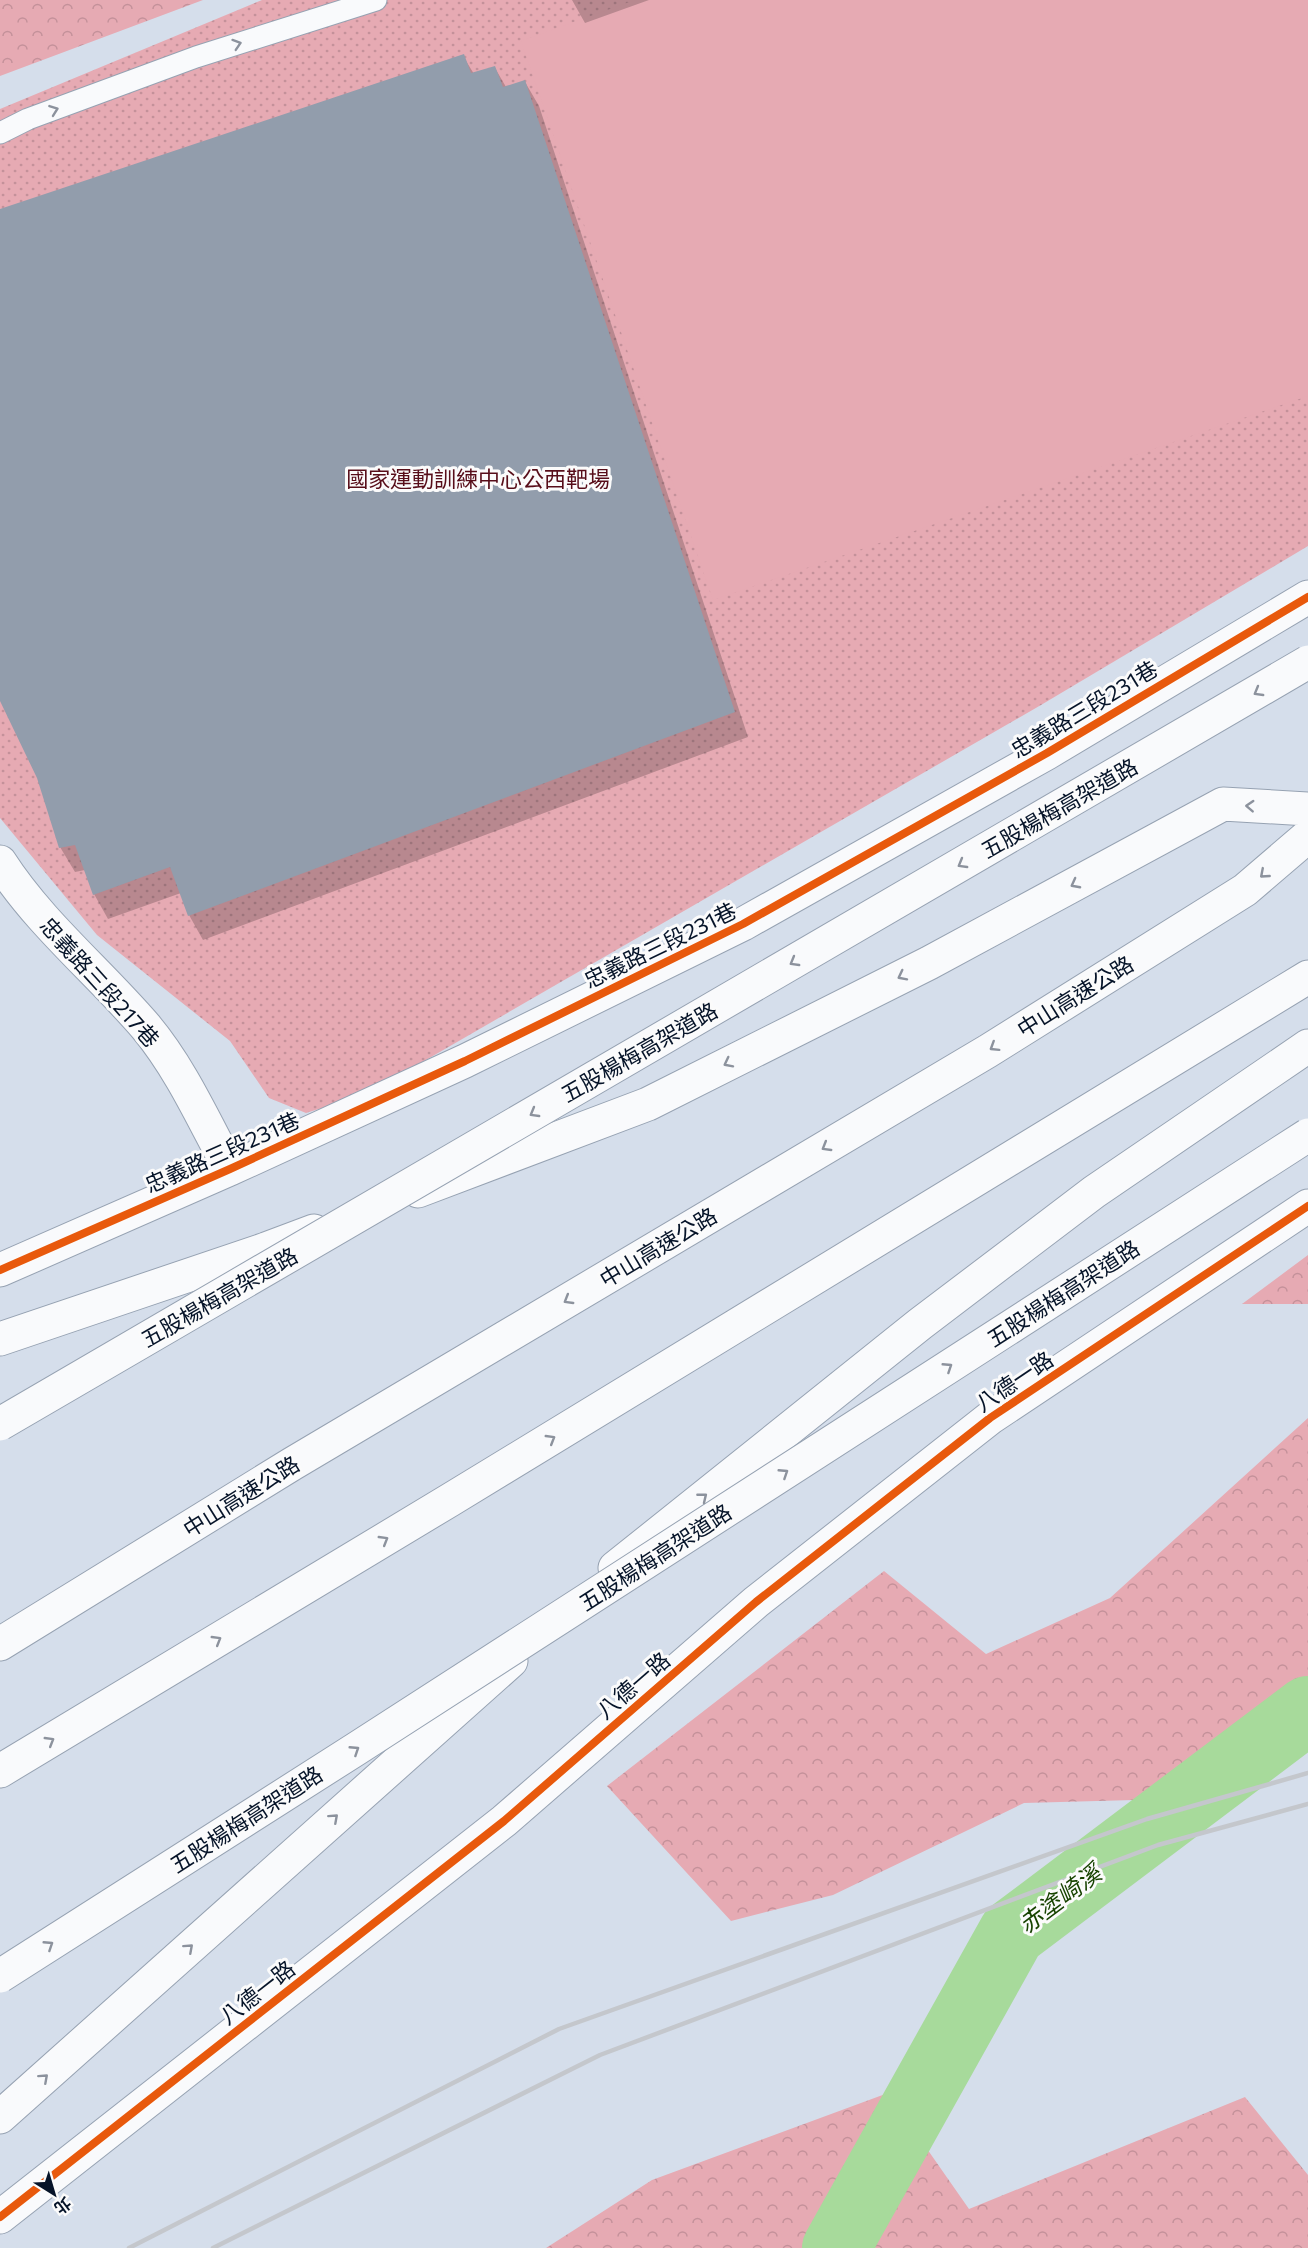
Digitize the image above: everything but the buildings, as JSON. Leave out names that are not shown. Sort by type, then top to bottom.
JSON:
[{"type":"main road","name":"忠義路三段231巷","points":[[0,1270],[230,1169],[465,1061],[744,924],[1047,753],[1308,597]]},
{"type":"main road","name":"五股楊梅高架道路","points":[[0,1424],[1308,662]]},
{"type":"main road","points":[[0,1339],[266,1249],[648,1104],[929,963],[1223,804],[1308,809]]},
{"type":"main road","name":"中山高速公路","points":[[0,1644],[302,1458],[988,1051],[1245,890],[1308,836]]},
{"type":"main road","name":"忠義路三段217巷","points":[[0,862],[10,891],[147,1028],[183,1080],[230,1169]]},
{"type":"main road","points":[[0,1771],[471,1488],[1308,976]]},
{"type":"main road","points":[[0,2117],[619,1564],[920,1324],[1094,1192],[1308,1046]]},
{"type":"main road","name":"五股楊梅高架道路","points":[[0,1976],[366,1743],[1308,1135]]},
{"type":"main road","name":"八德一路","points":[[0,2217],[504,1821],[756,1602],[990,1418],[1308,1206]]},
{"type":"lane","points":[[0,133],[28,119],[196,57],[376,0]]},
{"type":"green space","points":[[0,0],[203,0],[0,76]]},
{"type":"green space","name":"國家運動訓練中心公西靶場","points":[[262,0],[1308,0],[1308,546],[1041,705],[367,1094],[306,1113],[269,1098],[230,1041],[97,935],[0,818],[0,109]]},
{"type":"green space","points":[[635,0],[1308,0],[1308,396],[713,600],[521,41]]},
{"type":"green space","points":[[1308,1255],[1308,1304],[1242,1304]]},
{"type":"green space","points":[[1308,1418],[1308,1704],[1207,1798],[1024,1803],[833,1895],[731,1921],[607,1786],[884,1571],[986,1654],[1110,1598]]},
{"type":"green space","points":[[888,2093],[969,2209],[1245,2097],[1308,2175],[1308,2248],[546,2248],[652,2180]]},
{"type":"waterway","name":"赤塗崎溪","points":[[836,2248],[1012,1933],[1308,1710]]},
{"type":"railway","points":[[129,2248],[559,2029],[1147,1819],[1308,1773]]},
{"type":"railway","points":[[213,2248],[600,2055],[1158,1845],[1308,1804]]},
{"type":"cycle path","points":[[0,1270],[230,1169],[465,1061],[743,924],[1047,753],[1308,597]]},
{"type":"cycle path","points":[[0,2217],[504,1821],[756,1602],[990,1418],[1308,1206]]}]
